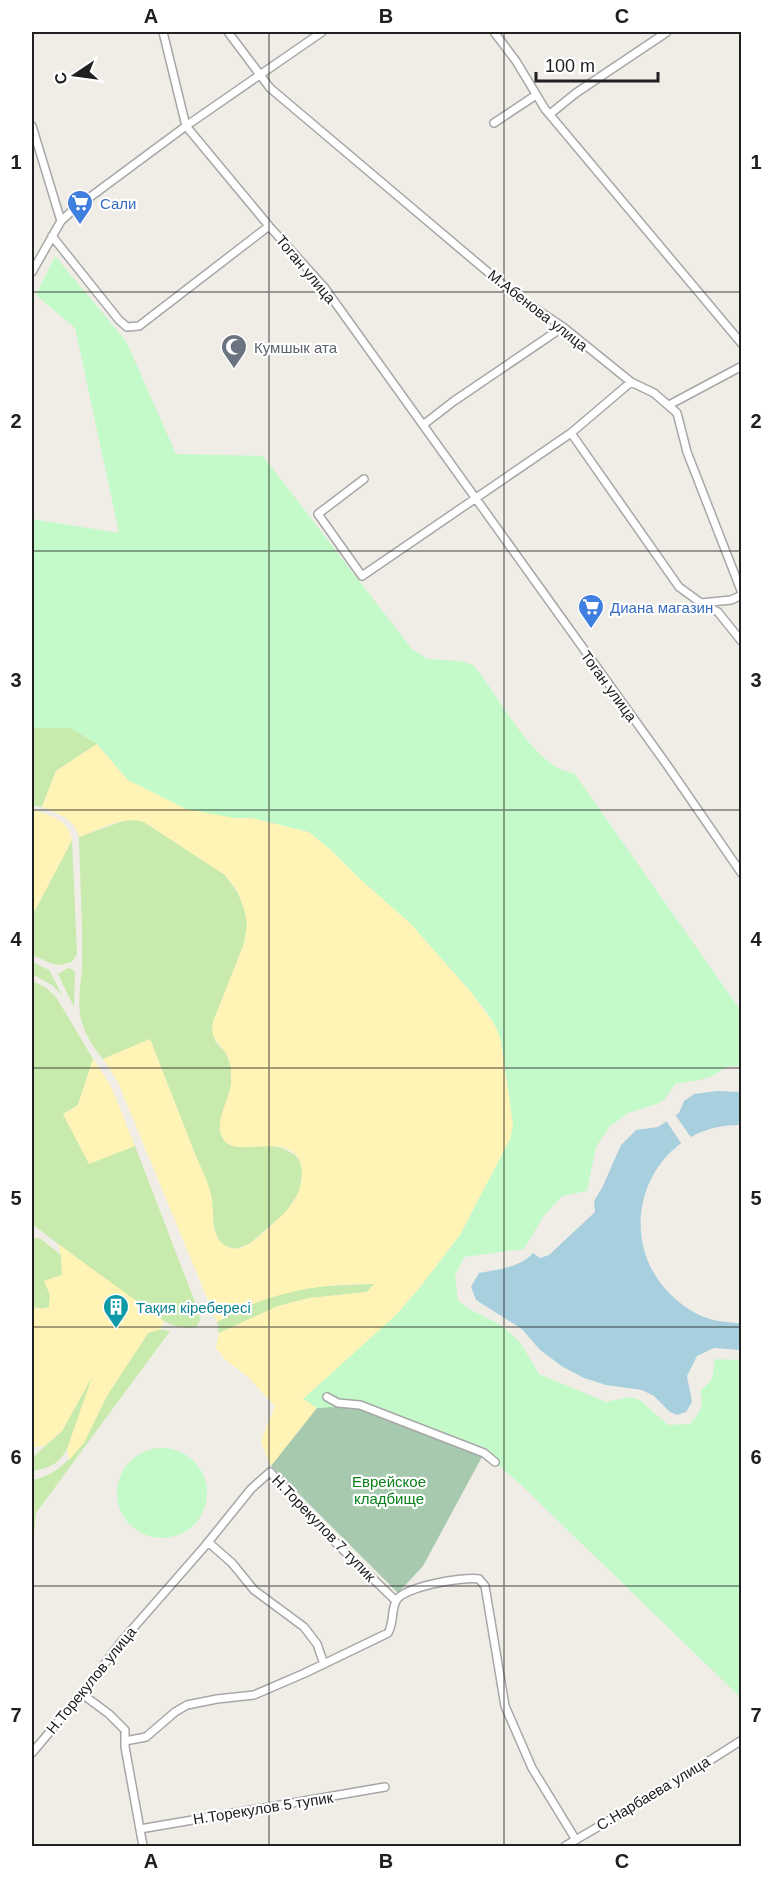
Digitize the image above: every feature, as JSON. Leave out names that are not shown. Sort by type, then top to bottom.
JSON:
[{"type":"street","points":[[163,32],[186,126],[269,226]]},
{"type":"street","name":"М.Абенова улица","points":[[228,32],[270,88],[515,295],[563,327],[631,382],[654,393],[669,405]]},
{"type":"street","points":[[32,272],[61,221],[74,209],[186,126],[322,32]]},
{"type":"street","points":[[494,32],[516,61],[545,109],[741,345]]},
{"type":"street","points":[[550,114],[576,93],[667,32]]},
{"type":"street","points":[[494,123],[536,95]]},
{"type":"street","points":[[32,126],[61,221]]},
{"type":"street","name":"Тоган улица","points":[[52,236],[127,327],[139,326],[269,226],[324,287],[667,765],[741,874]]},
{"type":"street","points":[[423,425],[454,401],[563,327]]},
{"type":"street","points":[[701,603],[731,600],[741,594],[687,452],[677,413],[669,405],[741,366]]},
{"type":"street","points":[[364,478],[318,514],[362,576],[571,433],[631,382]]},
{"type":"street","points":[[571,433],[679,587],[718,612],[741,642]]},
{"type":"street","points":[[327,1397],[338,1403],[360,1405],[484,1453],[495,1462]]},
{"type":"street","name":"Н.Торекулов 7 тупик","points":[[251,1489],[270,1472],[334,1541],[396,1601]]},
{"type":"street","name":"Н.Торекулов улица","points":[[32,1753],[82,1694],[121,1642],[251,1489]]},
{"type":"street","points":[[208,1542],[232,1563],[254,1590],[304,1627],[317,1644],[324,1664]]},
{"type":"street","points":[[125,1741],[146,1737],[175,1712],[187,1705],[254,1695],[388,1633],[392,1626],[396,1601],[403,1593],[454,1579],[469,1577],[479,1579],[485,1586],[505,1706],[532,1768],[576,1840]]},
{"type":"street","points":[[82,1694],[109,1714],[124,1730],[143,1846]]},
{"type":"street","name":"С.Нарбаева улица","points":[[565,1846],[679,1780],[741,1740]]},
{"type":"street","name":"Н.Торекулов 5 тупик","points":[[140,1829],[385,1787]]},
{"type":"green space","points":[[55,256],[126,341],[176,454],[263,456],[411,648],[427,659],[461,661],[473,665],[531,745],[545,759],[559,768],[574,773],[741,1011],[741,1066],[726,1068],[706,1078],[675,1084],[664,1100],[628,1113],[609,1127],[596,1147],[587,1191],[562,1196],[543,1217],[524,1249],[464,1257],[455,1276],[458,1301],[501,1325],[520,1342],[539,1374],[606,1402],[630,1397],[640,1400],[668,1425],[690,1424],[696,1417],[701,1405],[700,1392],[712,1379],[715,1359],[741,1360],[741,1698],[518,1482],[484,1453],[360,1405],[317,1408],[303,1399],[397,1314],[460,1235],[511,1137],[513,1124],[501,1041],[488,1014],[410,923],[309,832],[252,818],[234,818],[186,809],[128,780],[97,744],[71,728],[32,728],[32,519],[119,533],[75,328],[36,295]]},
{"type":"green space","points":[[70,727],[97,744],[56,771],[42,807],[32,805],[32,728]]},
{"type":"green space","points":[[136,819],[225,875],[238,893],[245,912],[247,925],[244,944],[213,1022],[215,1041],[226,1053],[231,1067],[231,1086],[221,1118],[245,1147],[266,1145],[282,1148],[295,1155],[301,1163],[302,1175],[299,1192],[286,1212],[249,1244],[235,1249],[223,1245],[217,1237],[211,1195],[150,1039],[103,1059],[90,1040],[81,1019],[79,1000],[82,936],[79,837],[123,821]]},
{"type":"green space","points":[[72,840],[77,954],[72,962],[60,965],[32,955],[32,916]]},
{"type":"green space","points":[[32,962],[49,970],[62,995],[52,985],[32,974]]},
{"type":"green space","points":[[68,968],[74,970],[75,974],[74,1007],[58,974]]},
{"type":"green space","points":[[32,981],[45,987],[56,997],[93,1059],[78,1105],[63,1114],[89,1163],[135,1146],[198,1310],[200,1320],[196,1327],[178,1326],[151,1314],[32,1224]]},
{"type":"green space","points":[[32,1239],[41,1239],[61,1255],[62,1275],[45,1281],[50,1295],[49,1307],[46,1309],[32,1307]]},
{"type":"green space","points":[[375,1284],[367,1292],[310,1298],[278,1306],[219,1333],[217,1322],[251,1304],[288,1291],[314,1287]]},
{"type":"green space","points":[[155,1329],[170,1331],[36,1513],[32,1555],[32,1480],[58,1469],[78,1448],[122,1372],[148,1333]]},
{"type":"green space","points":[[94,1373],[79,1422],[62,1457],[54,1464],[32,1471],[32,1458],[62,1431]]},
{"type":"green space","name":"Еврейское кладбище","points":[[351,1405],[483,1455],[423,1566],[398,1593],[271,1466],[317,1408]]},
{"type":"green space","points":[[162,1448],[179,1452],[194,1461],[203,1476],[207,1493],[203,1510],[194,1525],[179,1534],[162,1538],[145,1534],[130,1525],[121,1510],[117,1493],[121,1476],[130,1461],[145,1452]]},
{"type":"sand","points":[[97,744],[128,780],[234,818],[252,818],[309,832],[410,923],[471,992],[496,1027],[501,1041],[513,1124],[511,1137],[460,1235],[397,1314],[304,1399],[317,1408],[271,1466],[261,1441],[275,1406],[247,1376],[224,1359],[216,1347],[219,1333],[278,1306],[310,1298],[367,1292],[374,1284],[333,1285],[293,1292],[254,1304],[217,1322],[117,1080],[103,1059],[150,1039],[208,1184],[215,1233],[227,1247],[233,1249],[250,1244],[278,1219],[295,1199],[302,1173],[299,1159],[292,1151],[282,1147],[235,1146],[227,1143],[220,1130],[222,1114],[230,1090],[231,1071],[228,1056],[215,1039],[212,1028],[244,944],[247,925],[238,892],[225,875],[144,822],[128,820],[119,822],[79,837],[70,821],[42,807],[56,771]]},
{"type":"sand","points":[[32,810],[57,819],[67,827],[72,840],[32,916]]},
{"type":"sand","points":[[93,1059],[111,1086],[135,1146],[89,1164],[63,1114],[78,1105]]},
{"type":"sand","points":[[58,1244],[164,1321],[161,1329],[148,1333],[107,1396],[84,1443],[69,1460],[67,1449],[92,1377],[62,1431],[44,1446],[32,1447],[32,1307],[40,1309],[49,1307],[50,1295],[44,1281],[62,1275]]},
{"type":"water","points":[[717,1091],[741,1092],[741,1125],[710,1129],[683,1142],[662,1161],[648,1186],[641,1213],[642,1242],[652,1270],[671,1295],[704,1317],[741,1324],[741,1350],[714,1348],[697,1356],[687,1376],[692,1402],[686,1412],[677,1415],[670,1412],[654,1396],[642,1390],[606,1385],[584,1378],[563,1367],[540,1350],[522,1329],[476,1300],[471,1287],[479,1273],[515,1265],[533,1253],[540,1258],[549,1255],[595,1212],[594,1201],[621,1145],[636,1130],[658,1127],[679,1113],[684,1101],[694,1094]]},
{"type":"pier","points":[[674,1113],[692,1139],[683,1146],[665,1119]]},
{"type":"place","name":"Сали","points":[[80,226]]},
{"type":"place","name":"Кумшык ата","points":[[234,370]]},
{"type":"place","name":"Диана магазин","points":[[591,630]]},
{"type":"place","name":"Тақия кіребересі","points":[[116,1330]]}]
